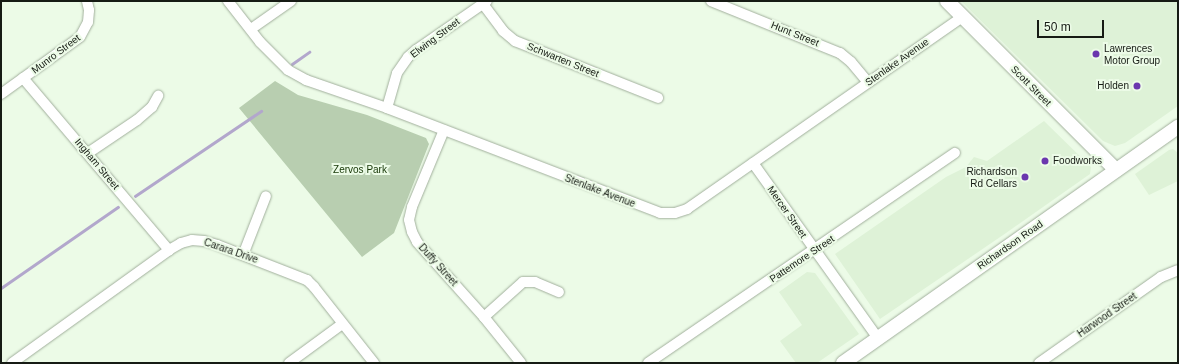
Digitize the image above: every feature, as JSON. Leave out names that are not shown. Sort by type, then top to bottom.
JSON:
[{"type":"main road","name":"Scott Street","points":[[947,1],[1116,170]]},
{"type":"main road","name":"Richardson Road","points":[[842,363],[1178,128]]},
{"type":"street","name":"Munro Street","points":[[1,94],[80,37],[88,22],[89,10],[87,1]]},
{"type":"street","name":"Stenlake Avenue","points":[[228,1],[260,42],[288,70],[306,80],[387,108],[660,213],[675,213],[687,209],[962,17]]},
{"type":"street","points":[[251,29],[291,1]]},
{"type":"street","name":"Hunt Street","points":[[712,1],[735,5],[840,53],[851,62],[868,82]]},
{"type":"street","name":"Schwarten Street","points":[[485,2],[503,31],[515,41],[658,98]]},
{"type":"street","name":"Elwing Street","points":[[387,108],[398,73],[408,57],[485,2]]},
{"type":"street","name":"Ingham Street","points":[[24,78],[169,250]]},
{"type":"street","points":[[88,153],[137,120],[152,107],[158,96]]},
{"type":"street","name":"Duffy Street","points":[[444,130],[412,208],[409,220],[417,242],[484,317],[521,363]]},
{"type":"street","name":"Pattemore Street","points":[[648,363],[956,153]]},
{"type":"street","name":"Mercer Street","points":[[753,163],[878,338]]},
{"type":"street","points":[[243,255],[266,196]]},
{"type":"street","name":"Carara Drive","points":[[12,363],[169,250],[181,243],[192,240],[204,241],[307,280],[374,363]]},
{"type":"street","name":"Harwood Street","points":[[1039,363],[1161,277],[1178,270]]},
{"type":"street","points":[[484,317],[523,282],[535,282],[559,292]]},
{"type":"street","points":[[289,363],[342,324]]},
{"type":"shaded area","name":"Lawrences Motor Group","points":[[961,1],[1178,1],[1178,106],[1125,143],[1115,146],[1103,141]]},
{"type":"shaded area","points":[[1044,121],[1091,167],[1090,174],[880,319],[835,254],[946,177],[966,167],[974,157],[987,161]]},
{"type":"shaded area","points":[[1173,149],[1178,153],[1178,181],[1149,195],[1135,174],[1169,150]]},
{"type":"shaded area","points":[[807,272],[815,273],[859,334],[817,363],[796,363],[780,341],[802,325],[779,292]]},
{"type":"green space","name":"Zervos Park","points":[[275,81],[298,95],[367,115],[426,138],[429,144],[394,233],[362,257],[239,108]]},
{"type":"waterway","points":[[292,64],[309,52]]},
{"type":"waterway","points":[[135,196],[261,111]]},
{"type":"waterway","points":[[1,288],[118,207]]},
{"type":"place","name":"Lawrences Motor Group","points":[[1096,54]]},
{"type":"place","name":"Holden","points":[[1137,86]]},
{"type":"place","name":"Foodworks","points":[[1045,161]]},
{"type":"place","name":"Richardson Rd Cellars","points":[[1025,177]]}]
